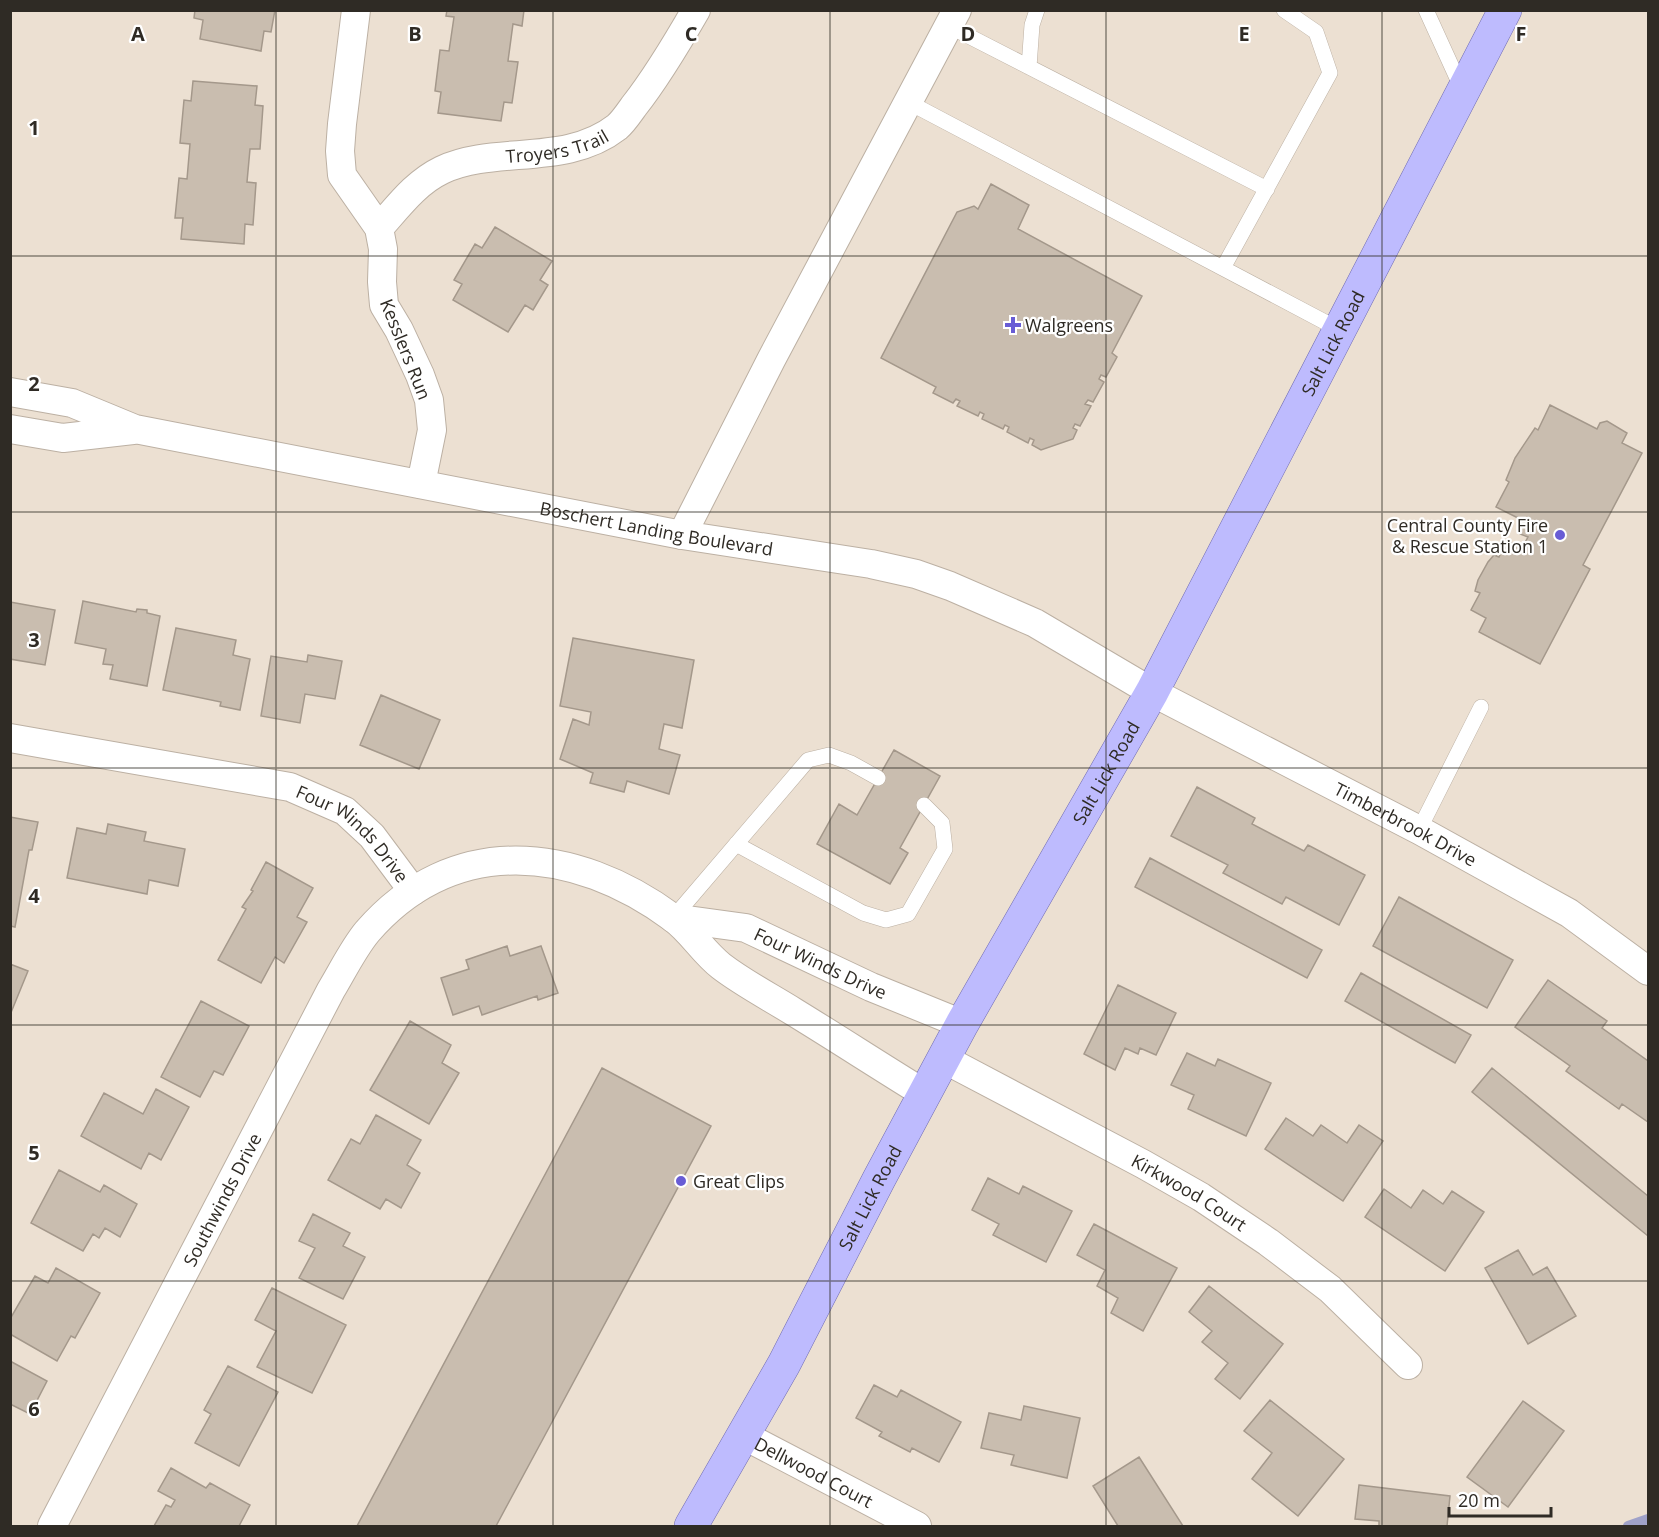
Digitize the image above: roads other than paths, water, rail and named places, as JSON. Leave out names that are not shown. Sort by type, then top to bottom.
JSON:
[{"type":"main road","name":"Salt Lick Road","points":[[692,1527],[784,1364],[962,1024],[1152,692],[1505,10]]},
{"type":"street","name":"Kesslers Run","points":[[356,10],[342,124],[340,151],[342,175],[379,228],[383,249],[384,305],[404,339],[429,400],[432,430],[421,484]]},
{"type":"street","name":"Troyers Trail","points":[[379,228],[421,182],[443,170],[476,159],[547,153],[594,141],[618,126],[640,98],[696,10]]},
{"type":"street","points":[[682,535],[771,360],[953,18]]},
{"type":"street","name":"Boschert Landing Boulevard","points":[[10,392],[72,403],[135,429],[682,535],[871,564],[916,574],[950,586],[1035,623],[1152,692]]},
{"type":"street","name":"Boschert Landing Boulevard","points":[[10,429],[63,438],[135,429]]},
{"type":"street","name":"Timberbrook Drive","points":[[1152,692],[1419,830],[1569,913],[1648,971]]},
{"type":"street","name":"Four Winds Drive","points":[[10,738],[290,787],[345,811],[372,836],[413,891],[470,865],[499,860],[556,863],[584,870],[621,886],[673,918],[720,965],[925,1094]]},
{"type":"street","name":"Southwinds Drive","points":[[52,1527],[331,990],[366,933],[413,891]]},
{"type":"street","name":"Four Winds Drive","points":[[673,918],[746,928],[871,987],[962,1024]]},
{"type":"street","name":"Kirkwood Court","points":[[944,1059],[1201,1197],[1268,1242],[1330,1289],[1407,1365]]},
{"type":"street","name":"Dellwood Court","points":[[742,1435],[917,1527]]},
{"type":"lane","points":[[1029,67],[1032,25],[1037,10]]},
{"type":"lane","points":[[1223,268],[1330,73],[1316,32],[1284,10]]},
{"type":"lane","points":[[1426,10],[1463,91]]},
{"type":"lane","points":[[953,18],[1029,67],[1267,189]]},
{"type":"lane","points":[[908,102],[1340,330]]},
{"type":"lane","points":[[1419,830],[1481,707]]},
{"type":"lane","points":[[673,918],[808,760],[829,755],[851,763],[878,778]]},
{"type":"lane","points":[[736,844],[863,913],[886,920],[908,914],[945,849],[942,823],[924,805]]},
{"type":"waterway","points":[[1628,1526],[1648,1519]]},
{"type":"place","name":"Walgreens","points":[[1013,325]]},
{"type":"place","name":"Central County Fire & Rescue Station 1","points":[[1560,535]]},
{"type":"place","name":"Great Clips","points":[[681,1181]]}]
